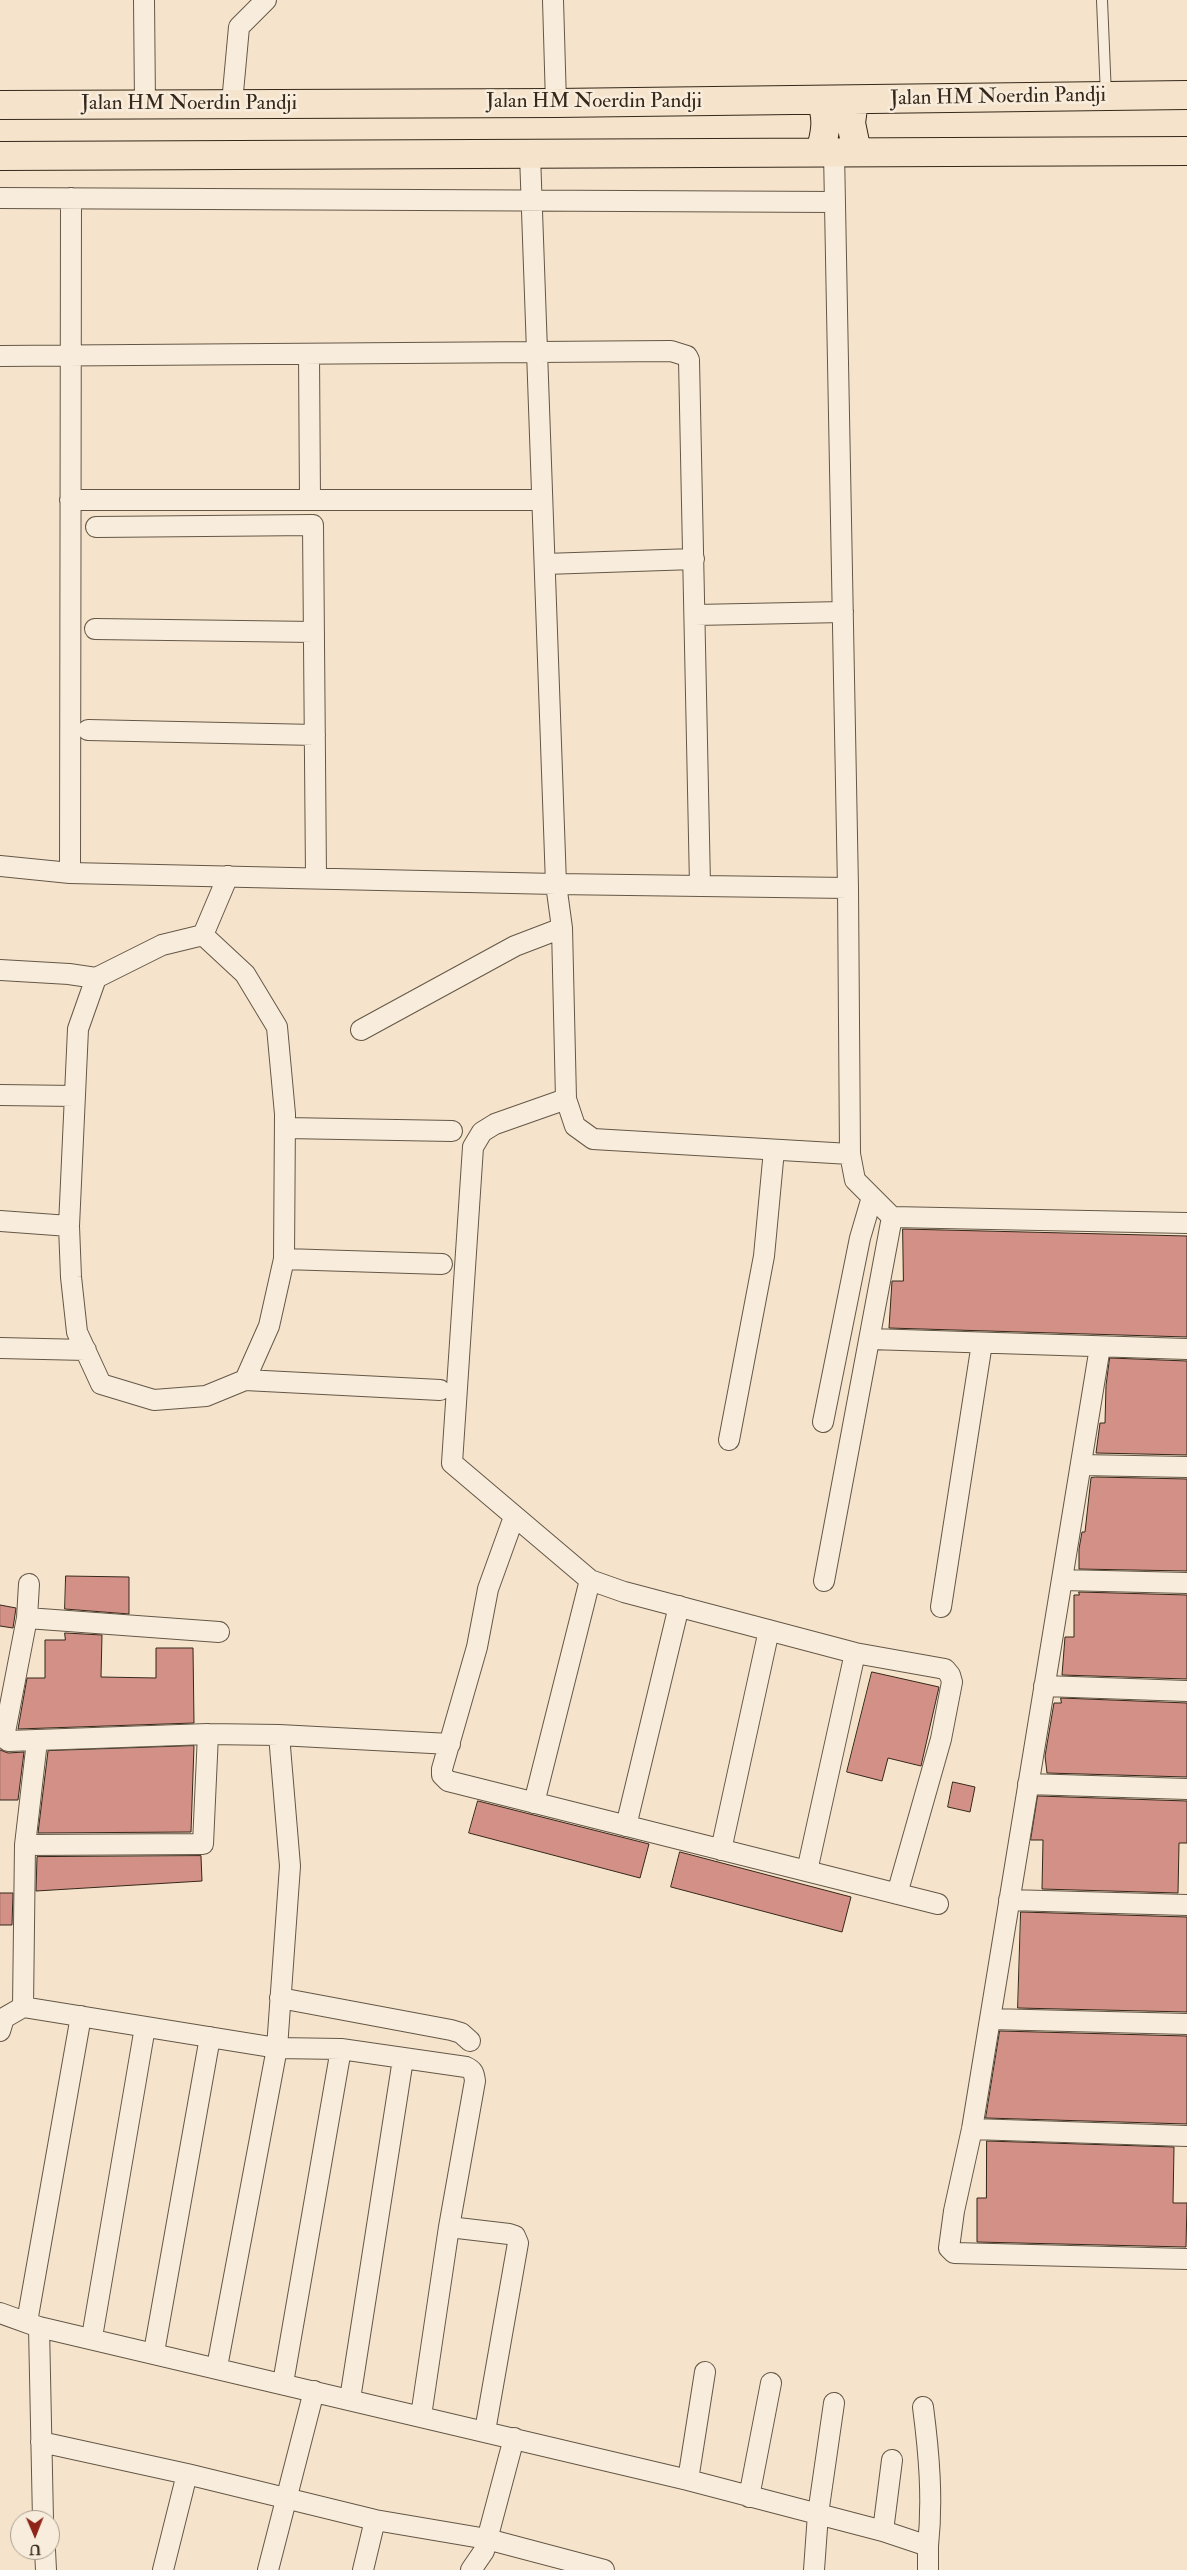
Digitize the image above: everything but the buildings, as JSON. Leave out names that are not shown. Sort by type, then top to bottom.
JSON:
[{"type":"main road","name":"Jalan HM Noerdin Pandji","points":[[0,105],[556,103],[1187,95]]},
{"type":"main road","points":[[820,100],[824,109],[825,130],[837,152]]},
{"type":"main road","points":[[837,152],[851,123],[854,100]]},
{"type":"main road","points":[[0,156],[1187,151]]},
{"type":"street","points":[[144,0],[145,104]]},
{"type":"street","points":[[232,103],[239,27],[266,0]]},
{"type":"street","points":[[553,0],[556,103]]},
{"type":"street","points":[[837,152],[835,202],[848,888],[850,1154],[854,1180],[892,1217],[1187,1223]]},
{"type":"street","points":[[530,155],[556,884],[562,928],[566,1099],[575,1126],[593,1139],[850,1154]]},
{"type":"street","points":[[0,198],[835,202]]},
{"type":"street","points":[[70,873],[71,198]]},
{"type":"street","points":[[0,356],[670,351],[687,356],[689,360],[694,559],[700,885]]},
{"type":"street","points":[[309,354],[310,500]]},
{"type":"street","points":[[70,500],[542,500]]},
{"type":"street","points":[[96,527],[313,525],[316,877]]},
{"type":"street","points":[[545,564],[694,559]]},
{"type":"street","points":[[695,615],[843,612]]},
{"type":"street","points":[[95,629],[314,632]]},
{"type":"street","points":[[88,730],[315,735]]},
{"type":"street","points":[[0,866],[70,873],[316,877],[556,884],[848,888]]},
{"type":"street","points":[[203,935],[228,876]]},
{"type":"street","points":[[361,1030],[515,946],[562,928]]},
{"type":"street","points":[[0,970],[69,974],[96,978],[162,945],[203,935]]},
{"type":"street","points":[[203,935],[245,974],[278,1027],[286,1128],[284,1259],[269,1326],[245,1380]]},
{"type":"street","points":[[96,978],[78,1028],[69,1226],[71,1277],[77,1332],[101,1384],[154,1400],[206,1396],[245,1380],[440,1390]]},
{"type":"street","points":[[0,1095],[75,1096]]},
{"type":"street","points":[[566,1099],[495,1124],[482,1132],[472,1147],[452,1463],[590,1580],[855,1653],[945,1669],[952,1682],[941,1739],[898,1894]]},
{"type":"street","points":[[286,1128],[452,1131]]},
{"type":"street","points":[[729,1440],[764,1256],[774,1150]]},
{"type":"street","points":[[823,1422],[860,1238],[872,1197]]},
{"type":"street","points":[[824,1581],[892,1217]]},
{"type":"street","points":[[0,1221],[69,1226]]},
{"type":"street","points":[[284,1259],[442,1264]]},
{"type":"street","points":[[870,1339],[1187,1349]]},
{"type":"street","points":[[941,1607],[982,1343]]},
{"type":"street","points":[[1100,1346],[972,2129],[949,2248],[954,2253],[1187,2259]]},
{"type":"street","points":[[0,1348],[86,1350]]},
{"type":"street","points":[[1081,1465],[1187,1467]]},
{"type":"street","points":[[514,1517],[488,1589],[477,1647],[442,1769],[442,1775],[448,1781],[938,1904]]},
{"type":"street","points":[[534,1803],[590,1580]]},
{"type":"street","points":[[1062,1580],[1187,1583]]},
{"type":"street","points":[[29,1584],[27,1618],[4,1737],[8,1741],[208,1734],[279,1735],[450,1744]]},
{"type":"street","points":[[626,1826],[679,1606]]},
{"type":"street","points":[[27,1618],[219,1632]]},
{"type":"street","points":[[720,1850],[769,1630]]},
{"type":"street","points":[[807,1871],[855,1653]]},
{"type":"street","points":[[1044,1686],[1187,1691]]},
{"type":"street","points":[[25,1845],[204,1844],[208,1734]]},
{"type":"street","points":[[217,2367],[277,2048],[290,1866],[279,1735]]},
{"type":"street","points":[[23,2007],[25,1845],[37,1741]]},
{"type":"street","points":[[1028,1784],[1187,1789]]},
{"type":"street","points":[[1009,1900],[1187,1906]]},
{"type":"street","points":[[280,1998],[451,2030],[461,2033],[470,2041]]},
{"type":"street","points":[[0,2031],[4,2018],[23,2007],[277,2048],[341,2048],[403,2059],[466,2066],[474,2073],[421,2416]]},
{"type":"street","points":[[43,2510],[41,2442],[33,2324],[81,2016]]},
{"type":"street","points":[[990,2019],[1187,2024]]},
{"type":"street","points":[[92,2338],[145,2027]]},
{"type":"street","points":[[154,2352],[210,2037]]},
{"type":"street","points":[[283,2383],[341,2048]]},
{"type":"street","points":[[350,2399],[403,2059]]},
{"type":"street","points":[[972,2129],[1187,2136]]},
{"type":"street","points":[[449,2227],[509,2234],[515,2236],[518,2243],[485,2431]]},
{"type":"street","points":[[0,2312],[33,2324],[688,2480],[883,2531],[928,2546]]},
{"type":"street","points":[[688,2480],[705,2372]]},
{"type":"street","points":[[749,2497],[771,2383]]},
{"type":"street","points":[[268,2570],[288,2499],[314,2391]]},
{"type":"street","points":[[814,2570],[818,2514],[834,2403]]},
{"type":"street","points":[[923,2407],[928,2440],[932,2510],[928,2546],[928,2570]]},
{"type":"street","points":[[471,2570],[486,2553],[514,2438]]},
{"type":"street","points":[[41,2442],[187,2474],[375,2520],[486,2553],[604,2570]]},
{"type":"street","points":[[883,2531],[892,2460]]},
{"type":"street","points":[[163,2570],[187,2474]]},
{"type":"street","points":[[363,2570],[375,2520]]},
{"type":"lane","points":[[1102,0],[1106,97]]}]
